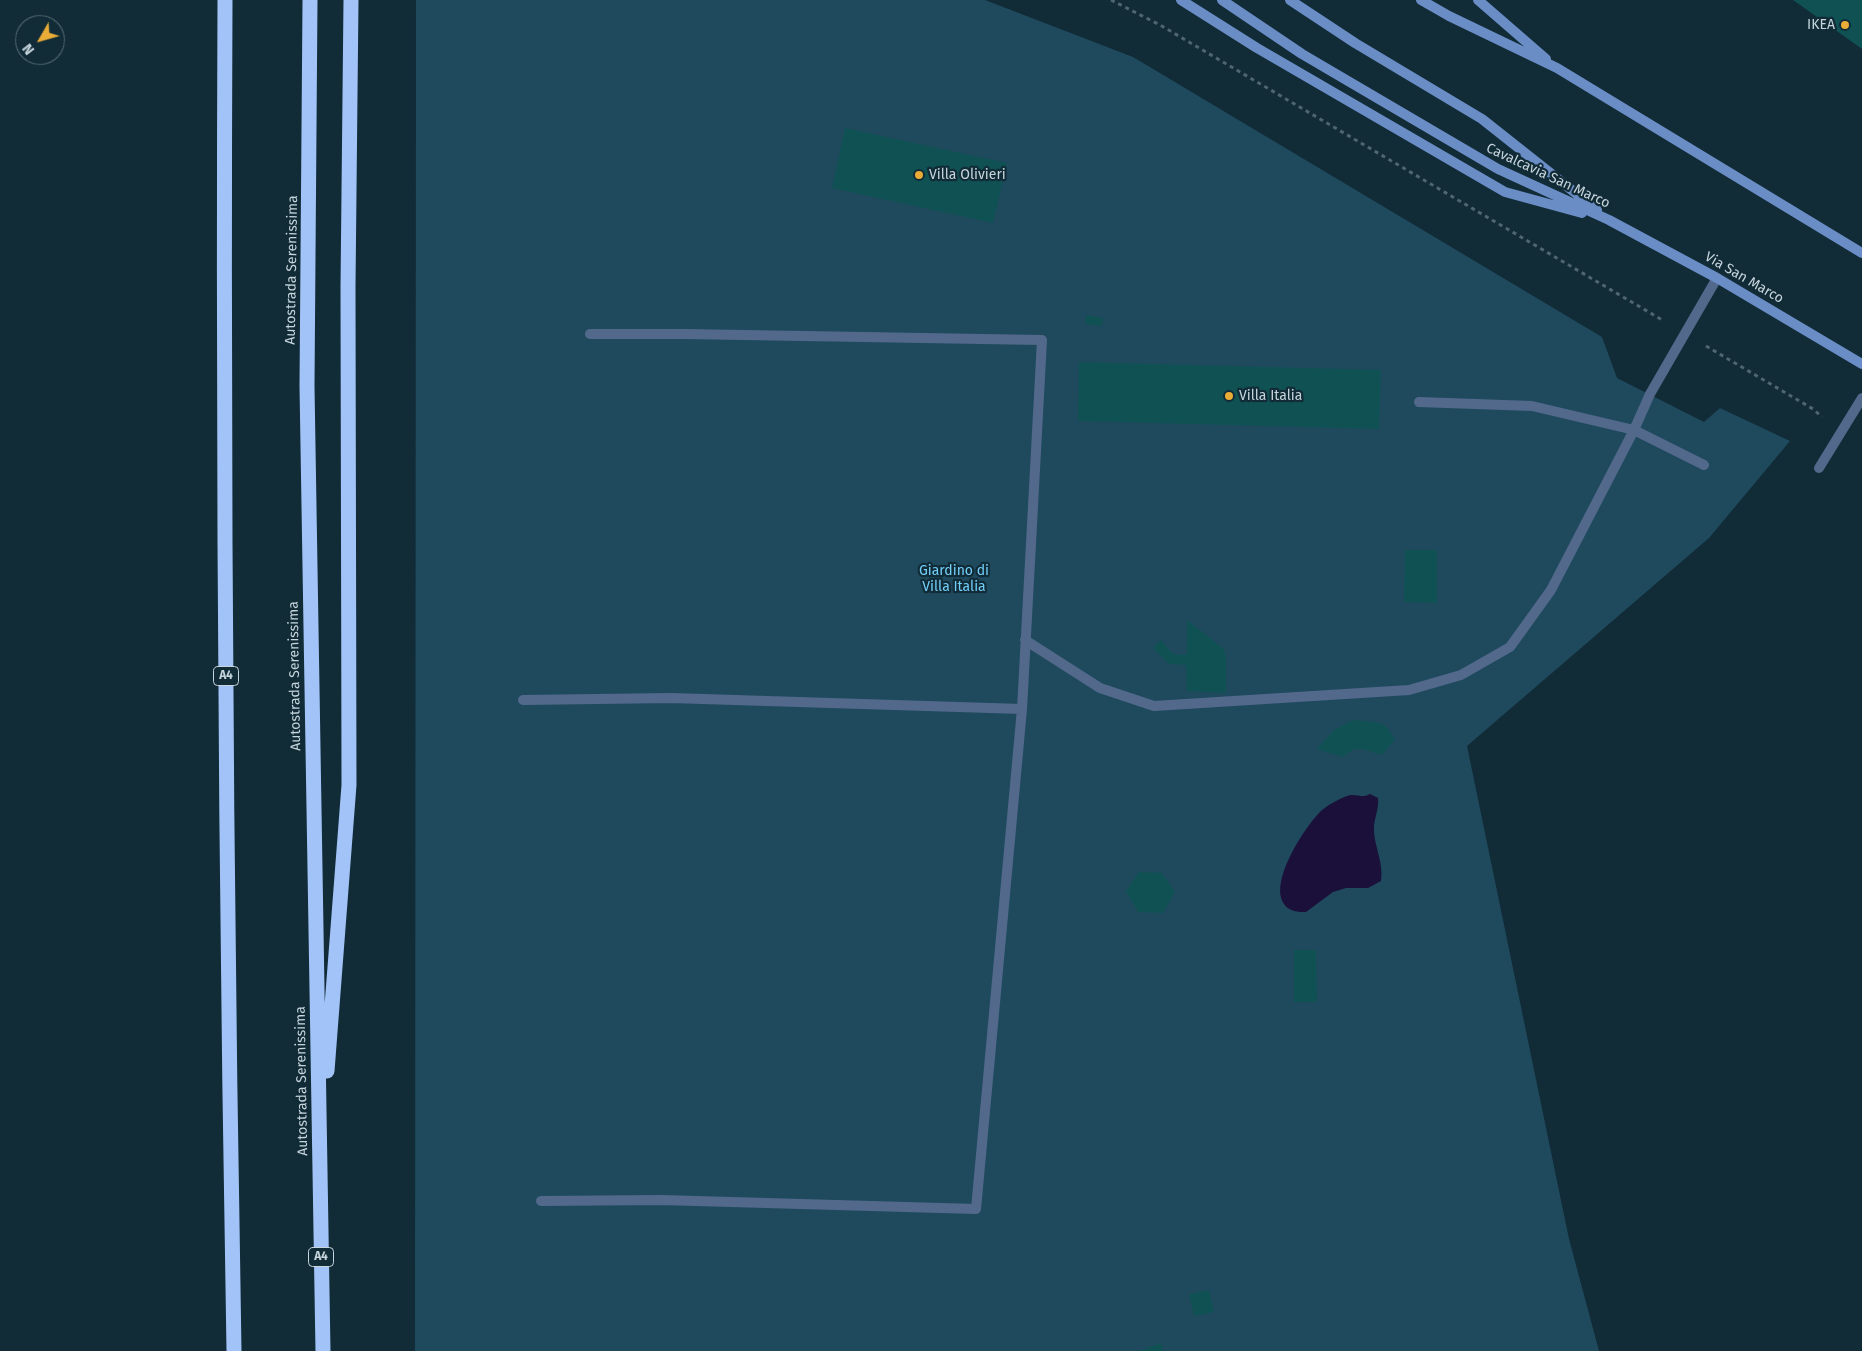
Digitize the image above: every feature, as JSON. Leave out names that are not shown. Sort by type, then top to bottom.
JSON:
[{"type":"highway","name":"A4","points":[[225,0],[225,622],[229,1079],[234,1351]]},
{"type":"highway","name":"Autostrada Serenissima","points":[[310,0],[307,386],[323,1351]]},
{"type":"highway","points":[[320,1162],[349,785],[348,287],[351,0]]},
{"type":"main road","points":[[1182,0],[1257,48],[1505,192],[1609,220]]},
{"type":"main road","name":"Cavalcavia San Marco","points":[[1222,0],[1302,54],[1498,169],[1609,220]]},
{"type":"main road","name":"Cavalcavia San Marco","points":[[1290,0],[1355,43],[1482,119],[1609,220]]},
{"type":"main road","points":[[1421,0],[1449,16],[1557,68],[1862,252]]},
{"type":"main road","points":[[1478,0],[1557,68]]},
{"type":"main road","name":"Via San Marco","points":[[1609,220],[1717,278],[1862,364]]},
{"type":"lane","points":[[1026,640],[1100,688],[1154,706],[1408,690],[1461,675],[1510,647],[1551,590],[1634,430],[1650,394],[1717,278]]},
{"type":"lane","points":[[541,1201],[661,1200],[976,1209],[1022,709],[1026,640],[1042,340],[590,334]]},
{"type":"lane","points":[[1819,468],[1862,398]]},
{"type":"lane","points":[[1420,402],[1532,406],[1634,430],[1704,465]]},
{"type":"lane","points":[[522,700],[672,698],[1022,709]]},
{"type":"path","points":[[1111,0],[1160,25],[1814,409],[1840,433]]},
{"type":"green space","name":"Giardino di Villa Italia","points":[[416,0],[985,0],[1133,57],[1602,337],[1617,378],[1704,422],[1720,408],[1790,441],[1709,538],[1467,746],[1569,1239],[1599,1351],[415,1351]]},
{"type":"shaded area","points":[[1370,794],[1378,798],[1374,833],[1381,867],[1381,881],[1368,888],[1346,888],[1333,892],[1306,912],[1294,911],[1284,904],[1280,892],[1282,878],[1296,846],[1314,819],[1327,806],[1349,795],[1363,796]]},
{"type":"building","name":"IKEA","points":[[1793,0],[1862,0],[1862,49]]},
{"type":"building","name":"Villa Olivieri","points":[[845,128],[1007,163],[993,223],[832,188]]},
{"type":"building","points":[[1086,315],[1103,318],[1102,326],[1085,324]]},
{"type":"building","name":"Villa Italia","points":[[1079,362],[1381,370],[1379,429],[1078,421]]},
{"type":"building","points":[[1405,550],[1437,550],[1437,603],[1404,602]]},
{"type":"building","points":[[1187,620],[1224,649],[1226,657],[1226,693],[1187,691],[1186,665],[1169,664],[1153,648],[1161,640],[1173,654],[1187,655]]},
{"type":"building","points":[[1353,720],[1385,725],[1395,739],[1382,755],[1363,749],[1354,749],[1343,757],[1317,749],[1334,730]]},
{"type":"building","points":[[1139,872],[1162,873],[1175,892],[1163,913],[1138,912],[1126,891]]},
{"type":"building","points":[[1294,950],[1316,950],[1317,1002],[1294,1002]]},
{"type":"building","points":[[1209,1290],[1214,1312],[1194,1316],[1189,1294]]},
{"type":"building","points":[[1161,1343],[1163,1351],[1140,1351]]},
{"type":"place","name":"IKEA","points":[[1845,25]]},
{"type":"place","name":"Villa Olivieri","points":[[919,175]]},
{"type":"place","name":"Villa Italia","points":[[1229,396]]}]
